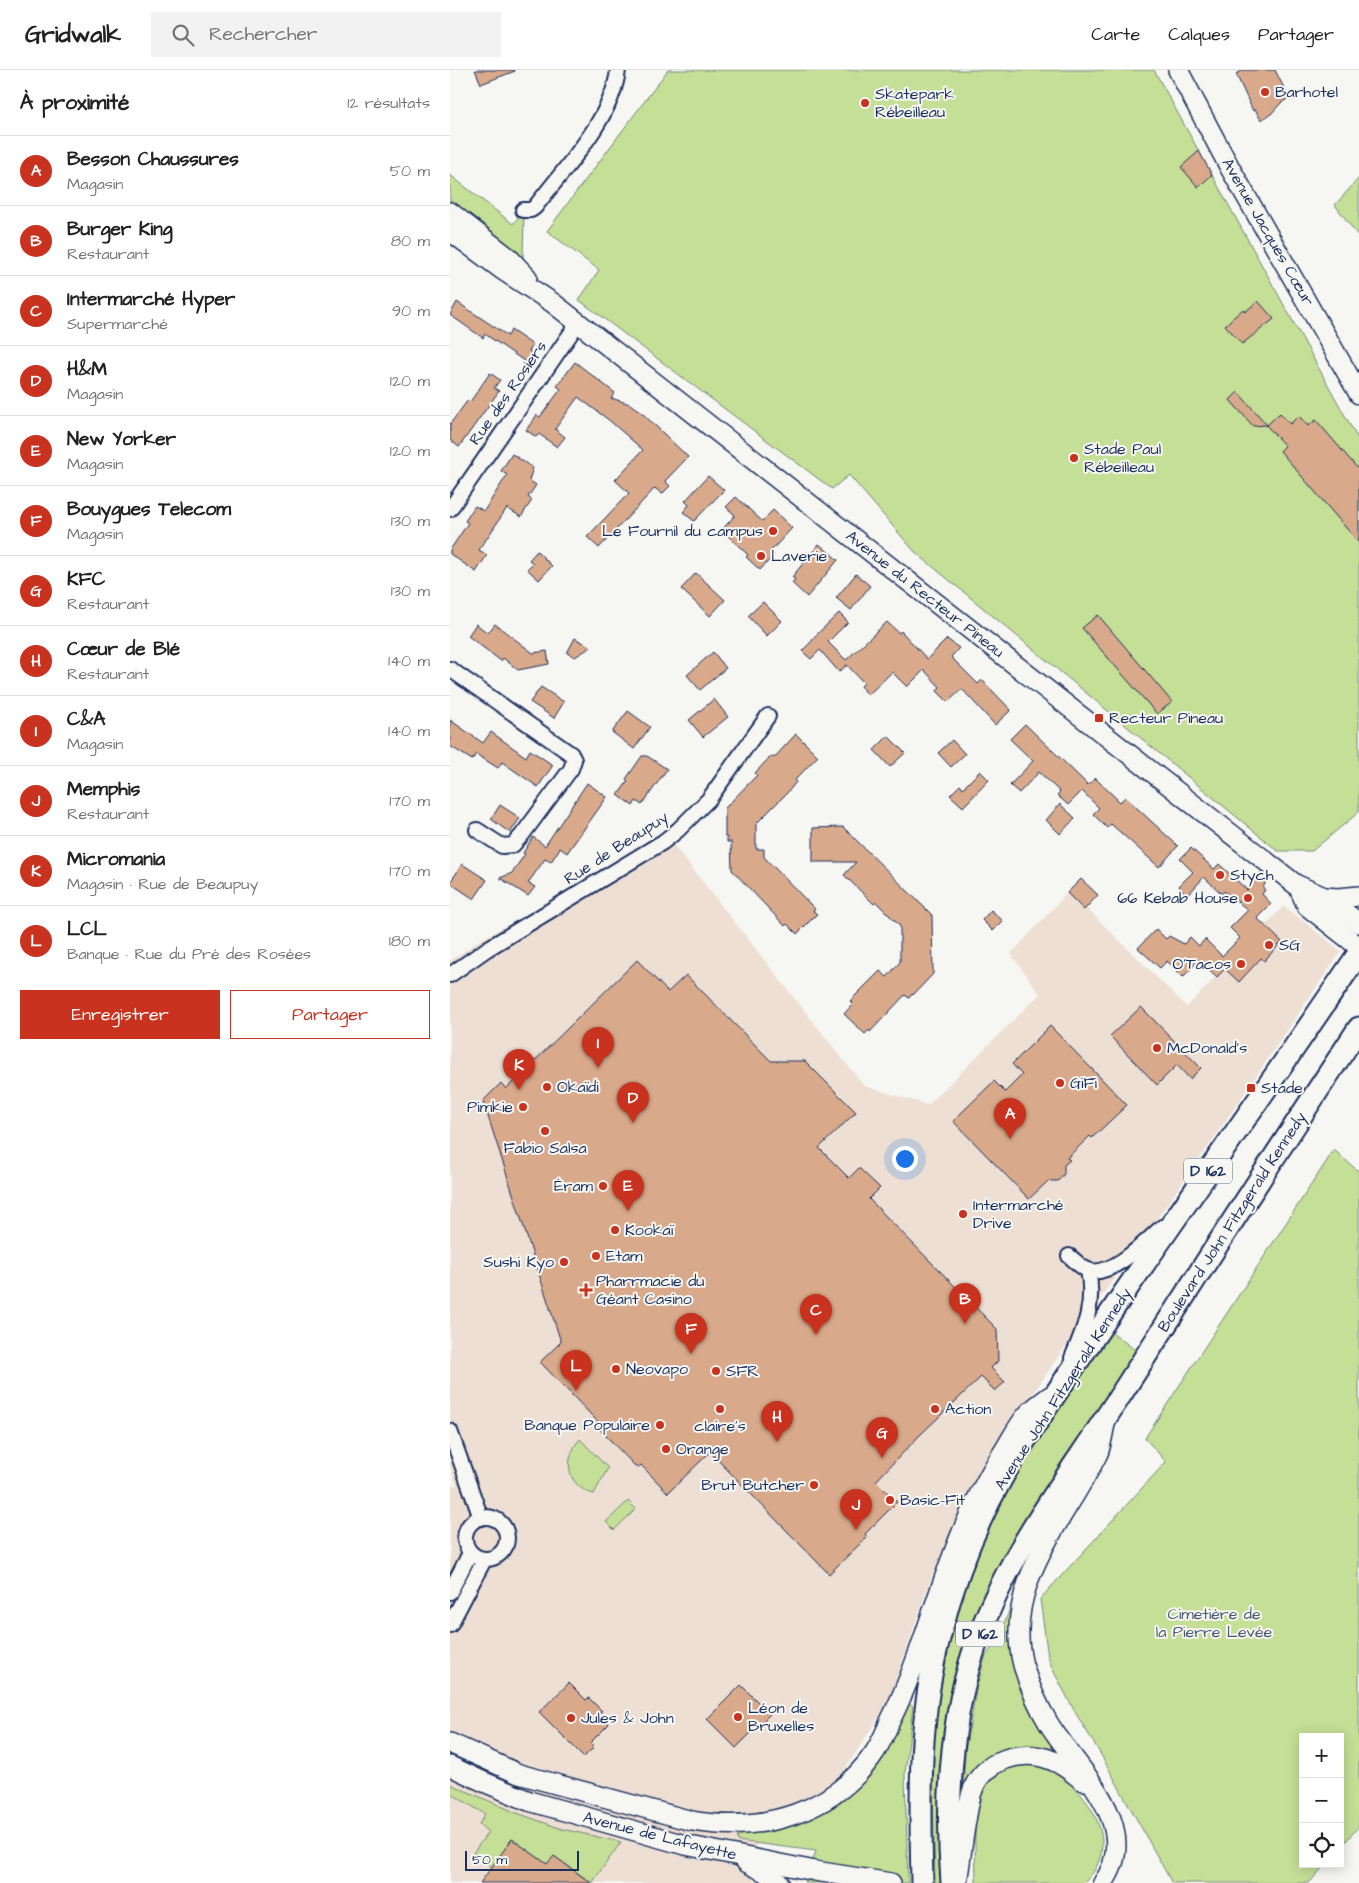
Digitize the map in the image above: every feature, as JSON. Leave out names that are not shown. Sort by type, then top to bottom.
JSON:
[{"type":"main road","name":"Avenue John Fitzgerald Kennedy","points":[[922,1883],[923,1728],[930,1674],[941,1629],[959,1571],[979,1522],[1004,1475],[1058,1389],[1359,953]]},
{"type":"main road","name":"Boulevard John Fitzgerald Kennedy","points":[[1107,1416],[1359,1028]]},
{"type":"main road","name":"D 162","points":[[952,1883],[950,1852],[952,1762],[960,1707],[974,1649],[996,1594],[1027,1536],[1107,1416]]},
{"type":"street","points":[[523,210],[535,208],[594,129],[610,102],[616,86],[618,70]]},
{"type":"street","name":"Avenue Jacques Cœur","points":[[1178,70],[1230,168],[1359,394]]},
{"type":"street","name":"Avenue du Recteur Pineau","points":[[450,212],[509,258],[552,303]]},
{"type":"street","name":"Avenue du Recteur Pineau","points":[[450,231],[578,323],[1298,886],[1324,897],[1359,923]]},
{"type":"street","name":"Rue des Rosiers","points":[[450,509],[578,323]]},
{"type":"street","points":[[450,669],[571,754],[574,760],[560,783],[513,845],[502,846],[477,830]]},
{"type":"street","name":"Rue de Beaupuy","points":[[450,975],[487,949],[663,842],[678,830],[709,799],[768,716]]},
{"type":"street","name":"Avenue du Recteur Pineau","points":[[1298,886],[1308,906],[1359,947]]},
{"type":"street","points":[[1324,897],[1359,896]]},
{"type":"street","points":[[1069,1256],[1088,1270],[1105,1269],[1122,1261],[1178,1214]]},
{"type":"street","points":[[1058,1389],[1085,1326],[1091,1299],[1088,1270]]},
{"type":"street","name":"Avenue de Lafayette","points":[[450,1743],[519,1774],[614,1801],[702,1823],[757,1823],[780,1820],[812,1807],[843,1786],[859,1772],[880,1744],[908,1683],[949,1563],[967,1517],[994,1468],[1027,1415],[1058,1389]]},
{"type":"street","points":[[1103,1883],[1114,1857],[1115,1831],[1110,1814],[1100,1795],[1060,1741],[1041,1710],[1024,1666],[1020,1644],[1020,1618],[1022,1600],[1027,1583],[1043,1548],[1099,1452],[1107,1416]]},
{"type":"street","points":[[450,1431],[481,1518]]},
{"type":"street","points":[[481,1518],[492,1518],[500,1522],[505,1528],[507,1536],[506,1545],[501,1554],[495,1558],[484,1560],[470,1553],[464,1540],[465,1531],[470,1524],[481,1518]]},
{"type":"street","points":[[450,1592],[470,1553]]},
{"type":"street","points":[[450,1625],[484,1560]]},
{"type":"street","points":[[957,1883],[972,1792],[983,1773],[990,1766],[1018,1755],[1043,1757],[1061,1764],[1100,1795]]},
{"type":"street","name":"Avenue de Lafayette","points":[[450,1766],[510,1794],[537,1804],[685,1845],[729,1854],[794,1875],[884,1882]]},
{"type":"street","name":"Avenue de Lafayette","points":[[553,1784],[618,1809],[718,1841],[815,1859],[884,1882]]},
{"type":"street","points":[[729,1854],[757,1867],[779,1883]]},
{"type":"street","points":[[794,1875],[804,1862],[815,1859]]},
{"type":"shaded area","points":[[664,833],[864,1086],[928,1105],[1040,994],[1011,954],[1069,891],[1187,1007],[1284,906],[1341,951],[1205,1151],[1058,1357],[993,1453],[961,1509],[943,1549],[888,1703],[836,1783],[798,1804],[759,1815],[753,1883],[450,1883],[450,1484],[457,1486],[450,1467],[450,961],[480,940],[546,904]]},
{"type":"green space","name":"Stade Paul Rébeilleau","points":[[668,70],[1154,70],[1359,441],[1359,812],[1312,851],[1278,851],[915,552],[849,475],[832,489],[579,300],[599,270],[547,231]]},
{"type":"green space","points":[[450,175],[513,224],[520,215],[524,218],[523,258],[450,200]]},
{"type":"green space","points":[[1359,178],[1359,237],[1335,205]]},
{"type":"green space","name":"Cimetière de la Pierre Levée","points":[[1334,1150],[1359,1172],[1359,1826],[1344,1843],[1344,1733],[1299,1733],[1299,1868],[1322,1868],[1309,1883],[1172,1883],[1100,1753],[1075,1712],[1048,1657],[1040,1599],[1166,1462],[1145,1438]]},
{"type":"green space","points":[[1108,1329],[1135,1350],[1117,1388],[982,1608],[946,1883],[935,1883],[933,1791],[928,1755],[943,1647],[991,1513]]},
{"type":"green space","points":[[580,1439],[608,1468],[594,1494],[578,1485],[570,1472],[571,1455]]},
{"type":"green space","points":[[628,1501],[636,1509],[614,1530],[606,1522]]},
{"type":"green space","points":[[1016,1594],[1014,1635],[1055,1748],[1051,1751],[1031,1748],[963,1798],[965,1751],[977,1686],[986,1655],[996,1643]]},
{"type":"green space","points":[[908,1704],[913,1706],[905,1774],[908,1883],[805,1883],[816,1851],[738,1841],[737,1831],[820,1811]]},
{"type":"green space","points":[[1021,1765],[1044,1767],[1058,1773],[1075,1788],[1092,1810],[1098,1822],[1102,1847],[1094,1871],[1084,1883],[976,1883],[975,1829],[977,1811],[982,1795],[990,1781],[1003,1771]]},
{"type":"green space","points":[[450,1784],[517,1813],[562,1829],[621,1842],[592,1883],[554,1856],[547,1864],[512,1839],[492,1867],[473,1853],[488,1832],[479,1824],[485,1814],[450,1793]]},
{"type":"building","points":[[475,70],[515,70],[515,71],[481,84]]},
{"type":"building","name":"Barhotel","points":[[1244,70],[1275,70],[1289,98],[1261,120],[1255,109],[1253,111],[1236,74]]},
{"type":"building","points":[[1199,151],[1212,175],[1198,187],[1181,167]]},
{"type":"building","points":[[1258,301],[1274,319],[1242,344],[1225,325],[1243,309],[1245,312]]},
{"type":"building","points":[[457,302],[508,336],[511,330],[533,345],[529,351],[533,354],[527,363],[485,334],[483,338],[450,315]]},
{"type":"building","points":[[575,362],[615,393],[611,398],[630,404],[641,412],[688,457],[665,481],[670,486],[662,494],[655,488],[599,548],[587,537],[629,493],[615,480],[643,450],[610,421],[578,397],[555,429],[565,437],[557,447],[539,434],[536,437],[526,430],[537,415],[540,417],[561,389],[557,386]]},
{"type":"building","points":[[490,373],[500,380],[494,388],[499,391],[459,447],[450,440],[450,424],[468,400],[470,402]]},
{"type":"building","points":[[1238,392],[1267,425],[1280,413],[1290,424],[1299,416],[1308,426],[1316,420],[1359,470],[1359,543],[1280,451],[1285,446],[1266,425],[1253,426],[1230,400]]},
{"type":"building","points":[[512,454],[533,468],[529,480],[536,485],[528,497],[532,500],[521,517],[507,508],[479,550],[487,555],[476,572],[450,554],[450,550],[468,523],[465,521],[475,506],[484,511],[507,475],[501,471]]},
{"type":"building","points":[[708,476],[724,490],[694,521],[683,512],[689,505],[685,501]]},
{"type":"building","points":[[736,497],[762,521],[773,510],[792,528],[770,552],[774,555],[760,570],[746,557],[748,555],[722,530],[735,515],[726,507]]},
{"type":"building","points":[[819,544],[838,560],[807,597],[792,583],[795,579],[792,577]]},
{"type":"building","points":[[537,551],[552,566],[539,580],[527,569],[533,563],[529,560]]},
{"type":"building","points":[[696,573],[725,600],[710,616],[681,589]]},
{"type":"building","points":[[856,574],[870,586],[851,610],[836,598]]},
{"type":"building","points":[[763,602],[782,621],[767,636],[748,616]]},
{"type":"building","points":[[839,613],[848,622],[828,642],[846,660],[887,622],[899,633],[901,631],[927,659],[947,639],[959,648],[951,657],[978,684],[982,680],[1011,710],[995,725],[962,689],[948,702],[937,691],[940,687],[924,670],[907,687],[892,672],[868,695],[861,686],[864,683],[847,665],[839,672],[820,650],[811,659],[802,651]]},
{"type":"building","points":[[1098,615],[1172,702],[1157,714],[1082,628]]},
{"type":"building","points":[[476,624],[488,633],[495,624],[533,653],[547,651],[549,664],[518,670],[503,658],[501,661],[468,636]]},
{"type":"building","points":[[575,638],[591,647],[575,657],[567,653]]},
{"type":"building","points":[[713,652],[726,668],[700,690],[687,675]]},
{"type":"building","points":[[541,687],[564,702],[554,718],[530,702]]},
{"type":"building","points":[[714,699],[728,717],[703,737],[689,720]]},
{"type":"building","points":[[628,711],[650,727],[634,749],[612,732]]},
{"type":"building","points":[[450,720],[483,743],[491,732],[526,757],[530,750],[553,765],[538,787],[502,762],[498,768],[476,754],[472,760],[450,746]]},
{"type":"building","points":[[1025,724],[1088,785],[1095,778],[1120,802],[1125,797],[1178,846],[1159,867],[1111,824],[1107,828],[1093,814],[1099,808],[1082,791],[1068,805],[1057,795],[1060,792],[1039,772],[1019,793],[1010,785],[1033,761],[1010,739]]},
{"type":"building","points":[[796,734],[818,756],[795,780],[796,782],[787,793],[756,824],[756,849],[764,849],[764,857],[815,909],[813,911],[817,914],[797,934],[787,924],[785,926],[732,870],[731,842],[727,842],[727,837],[725,837],[725,808],[757,775],[755,773],[771,756],[774,758]]},
{"type":"building","points":[[888,736],[905,753],[890,767],[874,750]]},
{"type":"building","points":[[952,740],[965,754],[951,767],[938,753]]},
{"type":"building","points":[[642,756],[647,756],[667,769],[642,805],[636,801],[633,806],[618,795],[628,781],[626,779]]},
{"type":"building","points":[[980,771],[989,780],[963,807],[950,795],[960,785],[963,788]]},
{"type":"building","points":[[587,783],[607,797],[567,853],[560,848],[551,862],[545,859],[528,883],[535,887],[528,896],[500,878],[512,873],[525,854],[523,853],[533,837],[545,846]]},
{"type":"building","points":[[1060,804],[1075,818],[1060,834],[1046,820]]},
{"type":"building","points":[[500,805],[520,818],[510,833],[491,819]]},
{"type":"building","points":[[843,827],[932,915],[933,974],[909,998],[905,995],[870,1032],[869,1030],[865,1034],[844,1014],[853,1004],[850,1001],[880,971],[887,977],[900,962],[900,926],[876,902],[874,904],[844,875],[856,862],[813,862],[813,828]]},
{"type":"building","points":[[1191,848],[1214,869],[1219,864],[1247,890],[1262,872],[1268,877],[1262,894],[1271,904],[1257,918],[1282,942],[1264,961],[1261,958],[1239,982],[1225,969],[1217,977],[1199,960],[1183,977],[1167,961],[1160,968],[1138,948],[1156,929],[1166,939],[1169,936],[1184,944],[1190,937],[1199,946],[1205,939],[1222,956],[1240,938],[1230,928],[1248,910],[1224,891],[1222,894],[1204,877],[1187,896],[1179,886],[1193,872],[1180,859]]},
{"type":"building","points":[[462,864],[487,880],[474,899],[450,883]]},
{"type":"building","points":[[1081,879],[1098,895],[1084,910],[1067,893]]},
{"type":"building","points":[[991,910],[1003,921],[993,931],[982,920]]},
{"type":"building","points":[[637,960],[668,992],[686,975],[771,1061],[805,1061],[856,1112],[819,1148],[849,1178],[859,1168],[880,1188],[869,1199],[997,1329],[998,1361],[991,1368],[1005,1382],[995,1391],[981,1377],[920,1435],[876,1481],[897,1502],[865,1534],[867,1537],[829,1574],[710,1452],[668,1493],[641,1465],[637,1468],[596,1426],[599,1423],[540,1362],[561,1342],[483,1101],[501,1083],[506,1089]]},
{"type":"building","name":"McDonald's","points":[[1141,1007],[1201,1068],[1190,1079],[1177,1065],[1157,1085],[1110,1036]]},
{"type":"building","points":[[1050,1026],[1127,1105],[1092,1138],[1090,1136],[1067,1158],[1070,1160],[1064,1165],[1064,1174],[1058,1181],[1048,1181],[1029,1199],[953,1121],[994,1081],[1005,1092],[1022,1075],[1012,1064]]},
{"type":"building","points":[[569,1683],[586,1700],[589,1698],[602,1711],[599,1713],[609,1724],[590,1743],[594,1747],[584,1757],[539,1712]]},
{"type":"building","name":"Léon de Bruxelles","points":[[741,1685],[770,1714],[736,1748],[707,1719]]},
{"type":"building","points":[[512,1839],[547,1864],[554,1856],[591,1883],[480,1883]]},
{"type":"place","name":"Barhotel","points":[[1265,92]]},
{"type":"place","name":"Skatepark Rébeilleau","points":[[865,103]]},
{"type":"place","name":"Stade Paul Rébeilleau","points":[[1074,458]]},
{"type":"place","name":"Le Fournil du campus","points":[[773,531]]},
{"type":"place","name":"Laverie","points":[[761,556]]},
{"type":"place","name":"Recteur Pineau","points":[[1099,718]]},
{"type":"place","name":"Stych","points":[[1220,875]]},
{"type":"place","name":"66 Kebab House","points":[[1248,898]]},
{"type":"place","name":"SG","points":[[1269,945]]},
{"type":"place","name":"O'Tacos","points":[[1241,964]]},
{"type":"place","name":"McDonald's","points":[[1157,1048]]},
{"type":"place","name":"C&A","points":[[598,1068]]},
{"type":"place","name":"GiFi","points":[[1060,1083]]},
{"type":"place","name":"Okaïdi","points":[[547,1087]]},
{"type":"place","name":"Stade","points":[[1251,1088]]},
{"type":"place","name":"Micromania","points":[[519,1090]]},
{"type":"place","name":"Pimkie","points":[[523,1107]]},
{"type":"place","name":"H&M","points":[[633,1123]]},
{"type":"place","name":"Fabio Salsa","points":[[545,1131]]},
{"type":"place","name":"Besson Chaussures","points":[[1010,1139]]},
{"type":"place","name":"Éram","points":[[603,1186]]},
{"type":"place","name":"New Yorker","points":[[628,1211]]},
{"type":"place","name":"Intermarché Drive","points":[[963,1214]]},
{"type":"place","name":"Kookaï","points":[[615,1230]]},
{"type":"place","name":"Etam","points":[[596,1256]]},
{"type":"place","name":"Sushi Kyo","points":[[564,1262]]},
{"type":"place","name":"Pharrmacie du Géant Casino","points":[[586,1290]]},
{"type":"place","name":"Burger King","points":[[965,1324]]},
{"type":"place","name":"Intermarché Hyper","points":[[816,1335]]},
{"type":"place","name":"Bouygues Telecom","points":[[691,1354]]},
{"type":"place","name":"Neovapo","points":[[616,1369]]},
{"type":"place","name":"SFR","points":[[716,1371]]},
{"type":"place","name":"LCL","points":[[576,1391]]},
{"type":"place","name":"claire's","points":[[720,1409]]},
{"type":"place","name":"Action","points":[[935,1409]]},
{"type":"place","name":"Banque Populaire","points":[[660,1425]]},
{"type":"place","name":"Cœur de Blé","points":[[777,1442]]},
{"type":"place","name":"Orange","points":[[666,1449]]},
{"type":"place","name":"KFC","points":[[882,1458]]},
{"type":"place","name":"Brut Butcher","points":[[814,1485]]},
{"type":"place","name":"Basic-Fit","points":[[890,1500]]},
{"type":"place","name":"Memphis","points":[[856,1530]]},
{"type":"place","name":"Léon de Bruxelles","points":[[738,1717]]},
{"type":"place","name":"Jules & John","points":[[571,1718]]}]
